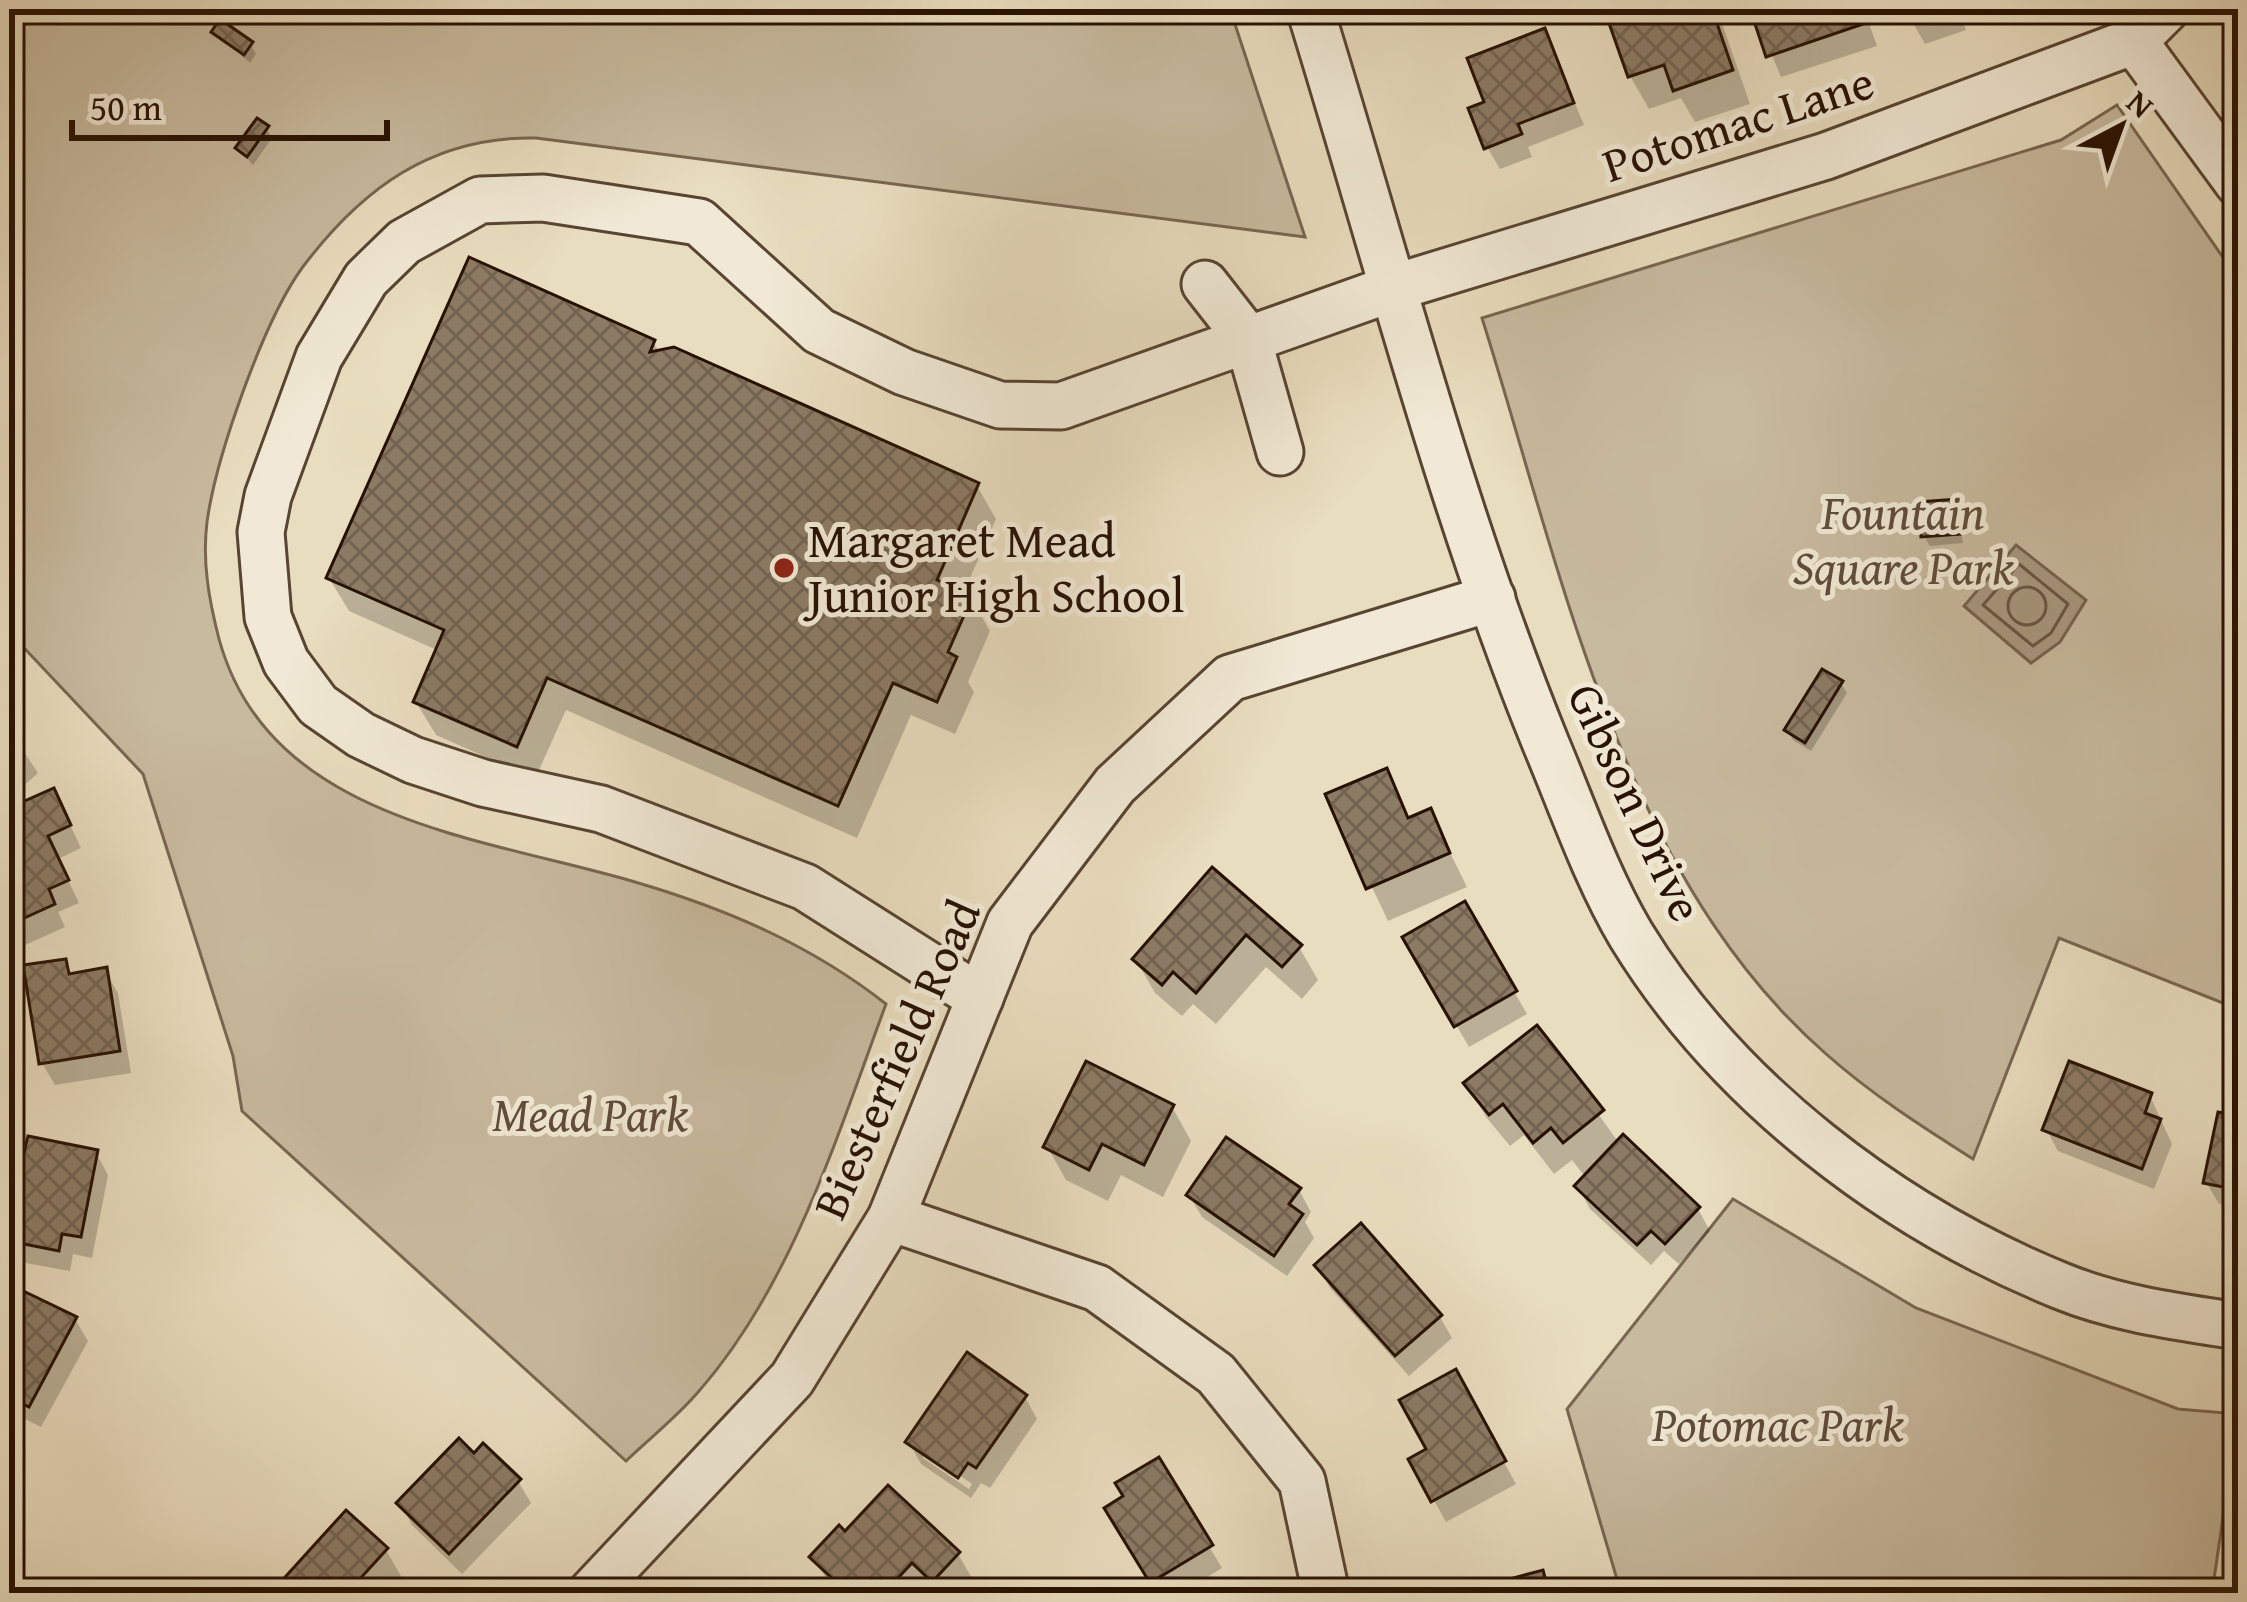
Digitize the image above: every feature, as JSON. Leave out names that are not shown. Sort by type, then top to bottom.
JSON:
[{"type":"street","name":"Gibson Drive","points":[[1310,9],[1492,598],[1552,758],[1629,932],[1714,1046],[1793,1123],[1894,1197],[2063,1287],[2158,1314],[2238,1326]]},
{"type":"street","name":"Potomac Lane","points":[[980,998],[805,887],[601,809],[483,783],[412,760],[361,735],[318,705],[286,662],[268,617],[261,532],[268,496],[319,357],[366,279],[404,242],[480,200],[543,198],[699,222],[819,331],[904,372],[1000,405],[1060,406],[1396,287],[1826,156],[2134,41],[2166,9]]},
{"type":"street","points":[[2134,41],[2238,183]]},
{"type":"street","points":[[1205,284],[1248,339],[1280,452]]},
{"type":"street","name":"Biesterfield Road","points":[[591,1593],[792,1379],[891,1218],[1010,923],[1115,785],[1230,678],[1492,598]]},
{"type":"street","points":[[891,1218],[1097,1288],[1216,1375],[1302,1481],[1326,1593]]},
{"type":"green space","name":"Mead Park","points":[[9,9],[1230,9],[1305,237],[536,138],[499,140],[433,157],[375,191],[349,214],[302,268],[257,355],[212,495],[206,566],[219,639],[245,700],[284,747],[333,784],[389,812],[635,882],[735,917],[828,964],[886,1004],[830,1156],[761,1304],[699,1391],[626,1461],[242,1111],[233,1056],[143,774],[9,632]]},
{"type":"green space","name":"Fountain Square Park","points":[[2117,105],[2238,279],[2238,1009],[2059,938],[1973,1159],[1878,1096],[1825,1053],[1755,980],[1696,897],[1647,807],[1606,712],[1571,613],[1482,318],[2061,140]]},
{"type":"green space","name":"Potomac Park","points":[[1733,1199],[1916,1308],[2178,1409],[2238,1414],[2212,1593],[1621,1593],[1567,1409]]},
{"type":"water","points":[[2016,545],[2086,600],[2060,642],[2031,663],[1964,606]]},
{"type":"building","points":[[1604,9],[1712,9],[1733,70],[1673,91],[1664,65],[1628,77]]},
{"type":"building","points":[[1750,9],[1862,9],[1866,23],[1766,57]]},
{"type":"building","points":[[220,19],[253,42],[244,55],[211,32]]},
{"type":"building","points":[[1545,28],[1574,103],[1518,124],[1522,134],[1484,149],[1468,108],[1484,102],[1467,58]]},
{"type":"building","points":[[257,118],[269,126],[247,157],[235,148]]},
{"type":"building","name":"Margaret Mead Junior High School","points":[[469,257],[655,340],[650,352],[674,347],[979,483],[937,580],[973,595],[948,652],[957,657],[937,702],[893,683],[838,806],[547,678],[517,747],[413,702],[444,630],[326,578]]},
{"type":"building","points":[[1957,499],[1960,534],[1921,537],[1919,502]]},
{"type":"building","points":[[1822,669],[1843,681],[1805,743],[1784,730]]},
{"type":"building","points":[[9,725],[21,738],[9,749]]},
{"type":"building","points":[[1387,768],[1408,818],[1431,808],[1450,853],[1366,889],[1325,794]]},
{"type":"building","points":[[54,788],[71,825],[48,836],[69,880],[49,889],[55,904],[9,925],[9,808]]},
{"type":"building","points":[[1212,867],[1302,945],[1282,967],[1246,935],[1196,993],[1173,972],[1162,985],[1132,959]]},
{"type":"building","points":[[1465,901],[1517,991],[1454,1027],[1402,937]]},
{"type":"building","points":[[66,959],[69,974],[107,967],[120,1051],[39,1064],[23,965]]},
{"type":"building","points":[[1537,1025],[1604,1110],[1563,1143],[1551,1128],[1533,1143],[1503,1104],[1489,1115],[1463,1083]]},
{"type":"building","points":[[1086,1061],[1174,1105],[1144,1165],[1102,1144],[1089,1170],[1043,1147]]},
{"type":"building","points":[[2069,1061],[2152,1093],[2145,1113],[2161,1119],[2142,1169],[2042,1130]]},
{"type":"building","points":[[2218,1112],[2238,1116],[2238,1190],[2203,1183]]},
{"type":"building","points":[[1623,1134],[1700,1207],[1665,1244],[1651,1231],[1637,1245],[1574,1186]]},
{"type":"building","points":[[28,1136],[98,1150],[81,1237],[62,1234],[59,1251],[9,1241],[9,1216]]},
{"type":"building","points":[[1226,1137],[1301,1188],[1289,1204],[1303,1214],[1274,1256],[1186,1195]]},
{"type":"building","points":[[1361,1223],[1442,1315],[1395,1356],[1314,1265]]},
{"type":"building","points":[[13,1286],[77,1317],[29,1407],[9,1397]]},
{"type":"building","points":[[967,1352],[1027,1395],[976,1468],[968,1463],[958,1478],[905,1442]]},
{"type":"building","points":[[1456,1369],[1506,1461],[1431,1502],[1408,1459],[1426,1449],[1399,1400]]},
{"type":"building","points":[[459,1438],[474,1453],[483,1443],[521,1479],[449,1554],[396,1503]]},
{"type":"building","points":[[1159,1457],[1213,1545],[1150,1583],[1104,1508],[1123,1496],[1115,1483]]},
{"type":"building","points":[[888,1485],[960,1552],[932,1582],[912,1563],[884,1593],[873,1593],[862,1583],[848,1593],[809,1557],[839,1525],[845,1531]]},
{"type":"building","points":[[346,1510],[388,1548],[357,1582],[370,1593],[284,1593],[277,1586]]},
{"type":"building","points":[[1543,1570],[1549,1593],[1458,1593]]},
{"type":"place","name":"Margaret Mead Junior High School","points":[[784,568]]}]
